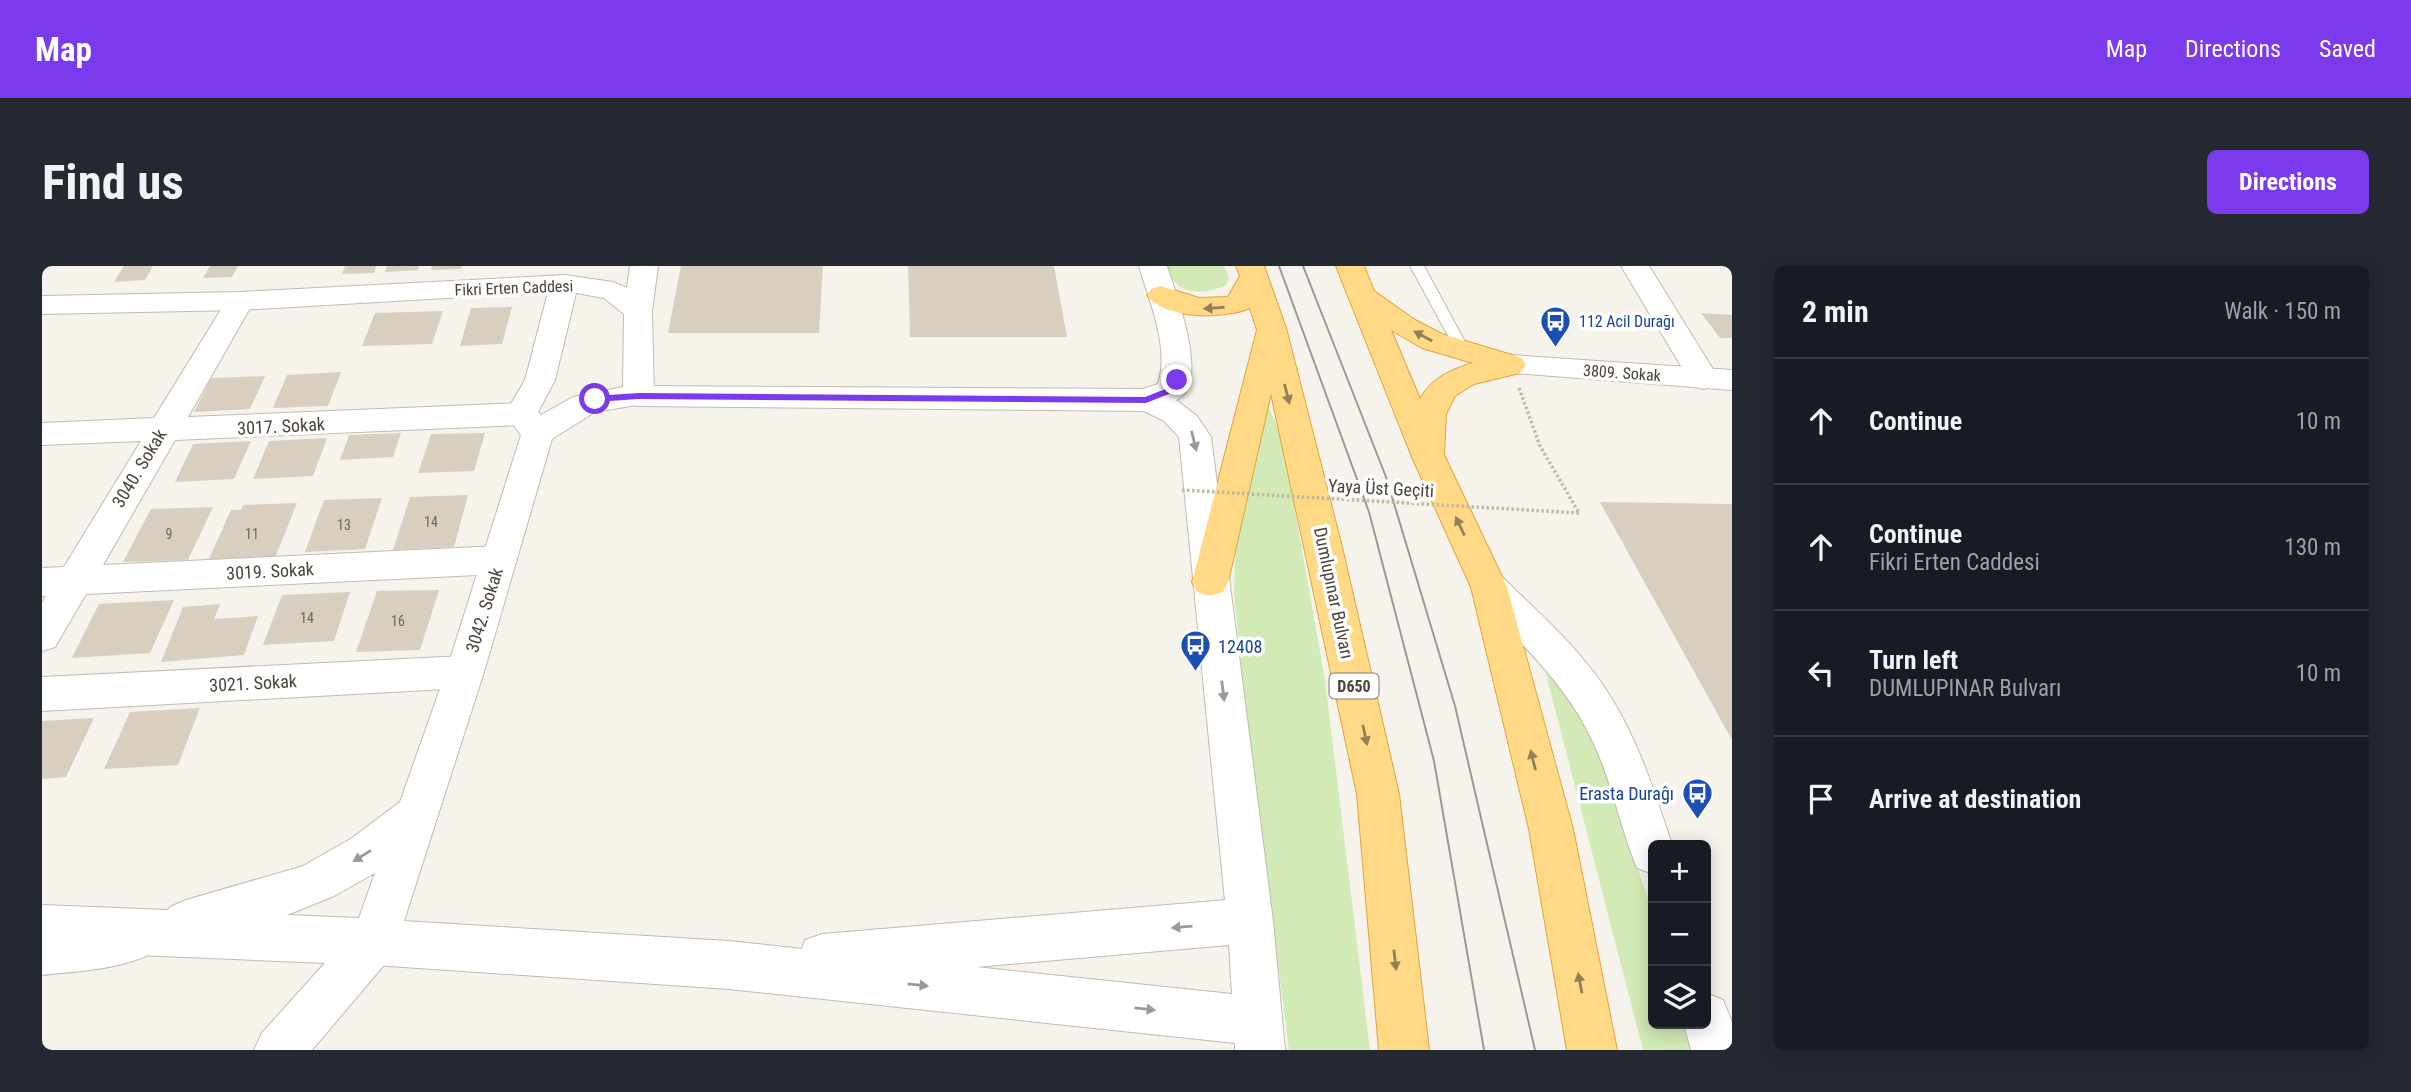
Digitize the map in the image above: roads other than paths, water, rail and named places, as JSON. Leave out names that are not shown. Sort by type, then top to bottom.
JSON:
[{"type":"highway","points":[[1350,266],[1428,457],[1489,587],[1551,829],[1592,1050]]},
{"type":"highway","points":[[1161,295],[1205,309],[1223,308],[1239,303],[1252,272]]},
{"type":"highway","name":"Dumlupınar Bulvarı","points":[[1252,272],[1271,328],[1323,543],[1378,794],[1404,1050]]},
{"type":"highway","points":[[1364,297],[1432,341],[1511,365]]},
{"type":"highway","points":[[1210,582],[1271,328]]},
{"type":"highway","points":[[1428,457],[1431,410],[1446,386],[1469,373],[1511,365]]},
{"type":"street","points":[[638,396],[638,311],[645,266]]},
{"type":"street","points":[[529,424],[595,399],[638,396],[1146,400],[1171,390],[1177,380],[1178,362],[1153,266]]},
{"type":"street","points":[[1635,266],[1718,379]]},
{"type":"street","name":"Fikri Erten Caddesi","points":[[42,305],[240,302],[565,283],[613,291],[638,311]]},
{"type":"street","name":"3042. Sokak","points":[[374,942],[465,672],[499,560],[529,424],[565,283]]},
{"type":"street","name":"3040. Sokak","points":[[42,636],[58,582],[161,432],[240,302]]},
{"type":"street","name":"3809. Sokak","points":[[1511,365],[1718,379]]},
{"type":"street","points":[[540,380],[638,396]]},
{"type":"street","points":[[42,928],[374,942],[729,965],[1259,1035],[1250,921],[1195,437],[1188,424],[1177,413],[1146,400]]},
{"type":"street","name":"3017. Sokak","points":[[42,435],[529,424]]},
{"type":"street","name":"3019. Sokak","points":[[58,582],[499,560]]},
{"type":"street","points":[[1489,587],[1556,656],[1593,703],[1628,775],[1649,840]]},
{"type":"street","name":"3021. Sokak","points":[[42,694],[465,672]]},
{"type":"street","points":[[177,933],[334,873],[381,844],[416,816]]},
{"type":"street","points":[[729,965],[1250,921]]},
{"type":"street","points":[[279,1050],[374,942]]},
{"type":"street","points":[[1710,1029],[1716,1050]]},
{"type":"lane","points":[[1418,266],[1463,351]]},
{"type":"lane","points":[[42,963],[109,955],[177,933]]},
{"type":"tram line","points":[[1279,266],[1369,512],[1434,761],[1484,1050]]},
{"type":"tram line","points":[[1303,266],[1386,477],[1455,706],[1535,1050]]},
{"type":"place","name":"112 Acil Durağı","points":[[1556,348]]},
{"type":"place","name":"12408","points":[[1195,673]]},
{"type":"place","name":"Erasta Duraĝı","points":[[1697,820]]}]
